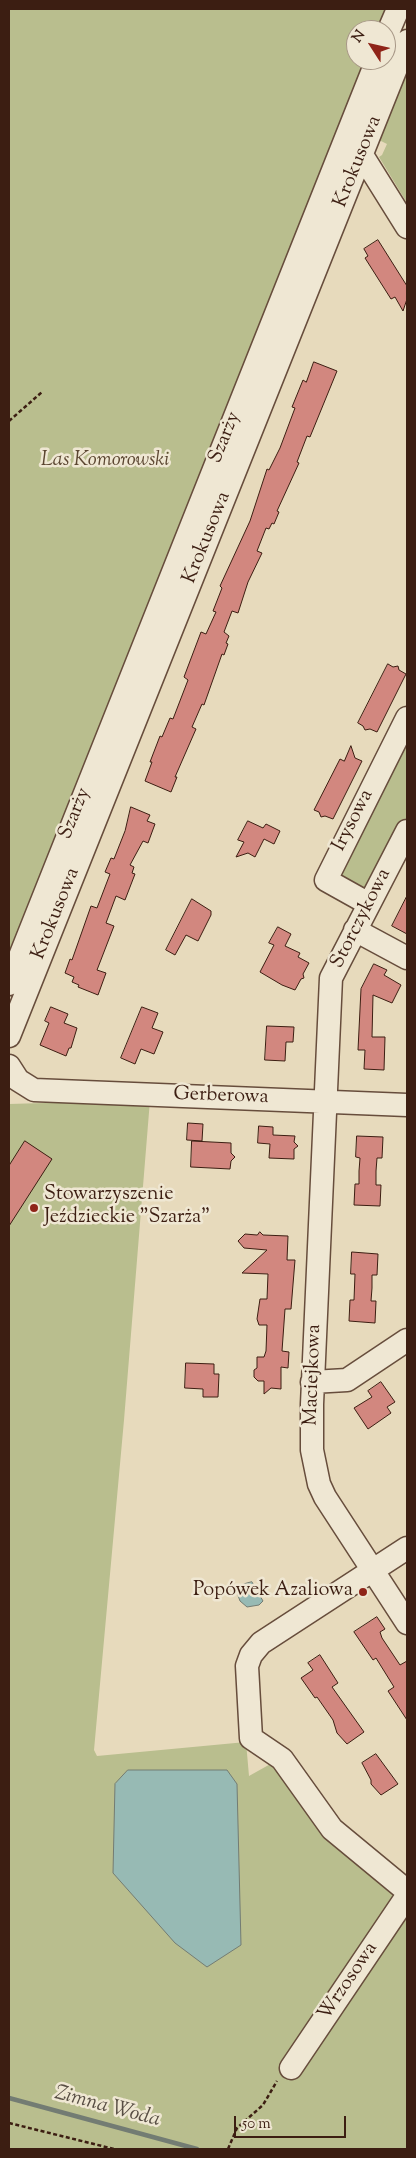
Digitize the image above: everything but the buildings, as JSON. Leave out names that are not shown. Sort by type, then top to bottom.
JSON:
[{"type":"street","name":"Krokusowa","points":[[9,1036],[407,41]]},
{"type":"street","name":"Szarży","points":[[9,984],[373,70]]},
{"type":"street","points":[[362,155],[407,227]]},
{"type":"street","name":"Irysowa","points":[[369,904],[326,880],[407,718]]},
{"type":"street","name":"Storczykowa","points":[[325,1101],[331,978],[407,831]]},
{"type":"street","points":[[355,930],[407,958]]},
{"type":"street","name":"Gerberowa","points":[[9,1066],[18,1080],[34,1090],[407,1105]]},
{"type":"street","name":"Maciejkowa","points":[[325,1101],[312,1382],[312,1450],[319,1484],[332,1509],[407,1623]]},
{"type":"street","points":[[312,1382],[347,1380],[407,1340]]},
{"type":"street","points":[[407,1548],[256,1648],[246,1666],[251,1738],[282,1759],[332,1829],[407,1891]]},
{"type":"street","name":"Wrzosowa","points":[[291,2068],[407,1896]]},
{"type":"path","points":[[9,421],[42,392]]},
{"type":"path","points":[[228,2149],[237,2128],[263,2105],[277,2080],[291,2068]]},
{"type":"path","points":[[9,2123],[114,2149]]},
{"type":"green space","name":"Las Komorowski","points":[[9,9],[388,9],[383,20],[346,20],[346,70],[363,70],[9,960]]},
{"type":"green space","points":[[407,71],[407,203],[379,157],[382,155],[387,144],[379,140]]},
{"type":"green space","points":[[407,731],[407,819],[375,884],[364,893],[334,872]]},
{"type":"green space","points":[[150,1100],[124,1420],[94,1750],[97,1756],[246,1742],[249,1776],[274,1762],[397,1889],[407,1915],[407,2149],[9,2149],[9,1104]]},
{"type":"water","points":[[252,1582],[263,1601],[259,1605],[247,1607],[240,1601],[236,1590],[244,1584]]},
{"type":"water","points":[[128,1770],[227,1770],[237,1784],[241,1945],[207,1967],[175,1943],[113,1873],[115,1784]]},
{"type":"waterway","name":"Zimna Woda","points":[[9,2098],[197,2149]]},
{"type":"place","name":"Stowarzyszenie Jeździeckie \"Szarża\"","points":[[34,1208]]},
{"type":"place","name":"Popówek Azaliowa","points":[[363,1592]]}]
